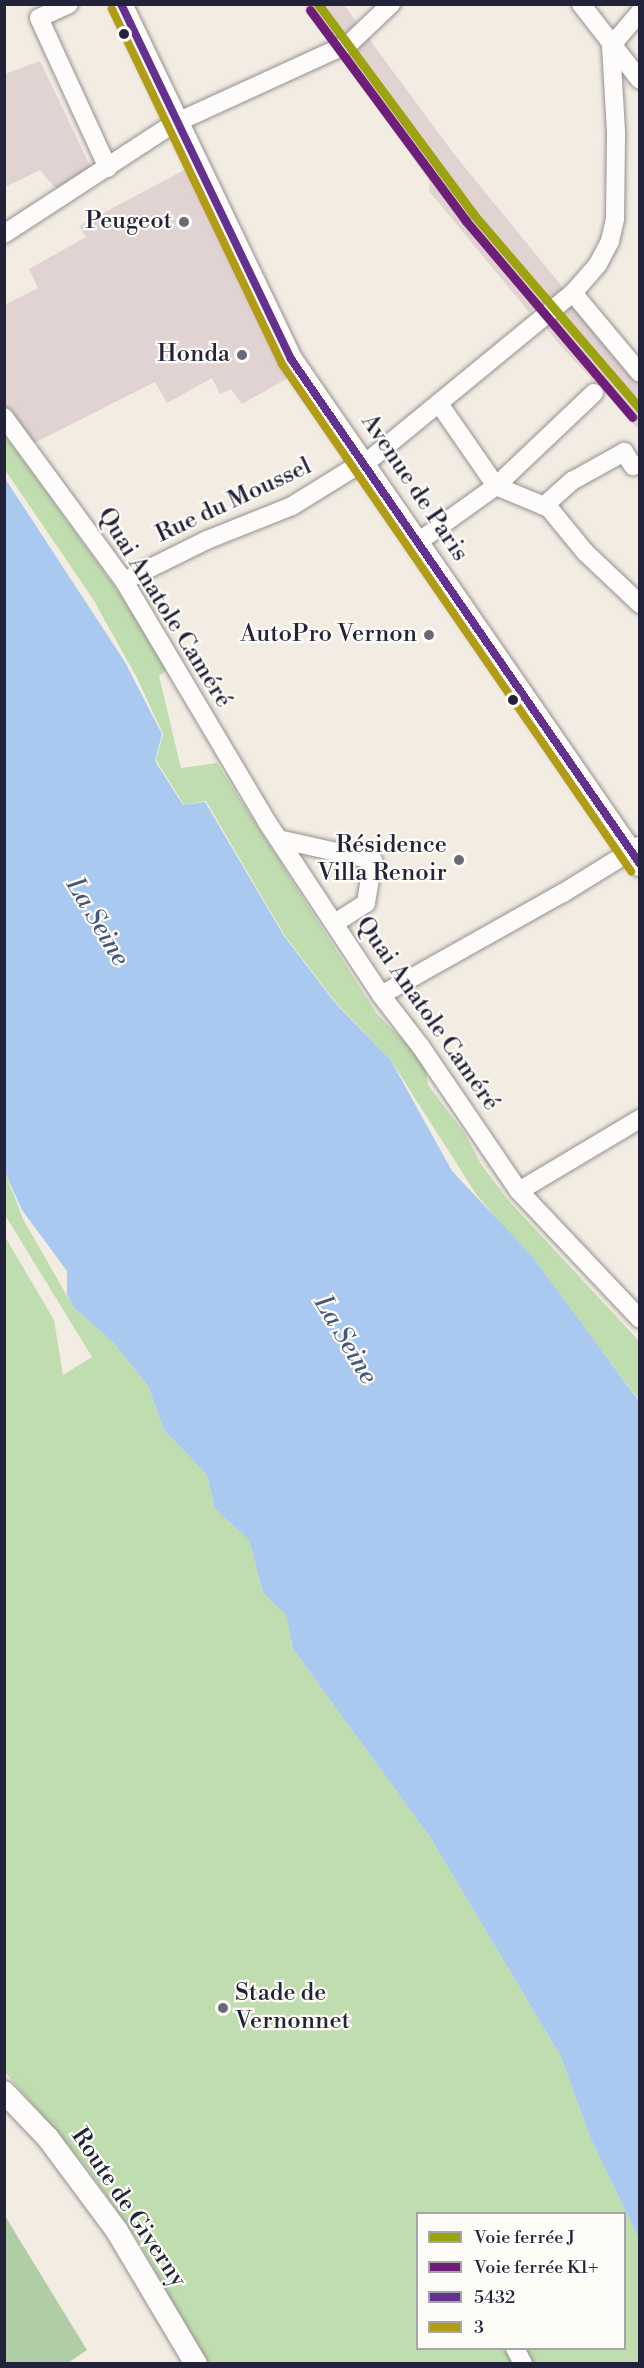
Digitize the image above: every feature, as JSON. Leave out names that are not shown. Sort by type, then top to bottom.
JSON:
[{"type":"main road","points":[[121,4],[181,121]]},
{"type":"main road","points":[[132,4],[181,121]]},
{"type":"main road","name":"Avenue de Paris","points":[[181,121],[288,331],[368,460],[637,852]]},
{"type":"main road","name":"Route de Giverny","points":[[4,2092],[48,2138],[117,2231],[196,2364]]},
{"type":"street","points":[[69,4],[39,18],[108,168]]},
{"type":"street","points":[[4,234],[181,121],[350,43],[391,4]]},
{"type":"street","points":[[581,4],[610,46],[639,80]]},
{"type":"street","points":[[610,46],[639,12]]},
{"type":"street","name":"Rue du Moussel","points":[[124,581],[207,540],[292,506],[368,460],[440,405],[573,293],[598,264],[610,241],[615,219],[616,132],[610,46]]},
{"type":"street","points":[[573,293],[637,366]]},
{"type":"street","points":[[423,539],[496,486],[594,393]]},
{"type":"street","points":[[440,405],[496,486],[544,506],[639,604]]},
{"type":"street","name":"Quai Anatole Caméré","points":[[4,417],[124,581],[278,839],[381,995],[421,1047],[519,1191],[639,1319]]},
{"type":"street","points":[[544,506],[572,481],[624,452],[633,466]]},
{"type":"street","points":[[278,839],[373,860],[366,903],[335,923]]},
{"type":"street","points":[[381,995],[637,852]]},
{"type":"street","points":[[519,1191],[639,1119]]},
{"type":"street","points":[[516,2350],[523,2364]]},
{"type":"shaded area","points":[[304,5],[344,5],[454,154],[639,381],[639,430],[558,343],[545,326],[554,320],[540,304],[529,312],[429,191],[430,182]]},
{"type":"shaded area","points":[[40,61],[92,170],[58,191],[40,170],[5,187],[5,74]]},
{"type":"shaded area","points":[[186,169],[288,378],[242,404],[231,389],[220,394],[212,378],[167,403],[155,382],[30,445],[5,430],[4,305],[38,288],[29,269],[86,237],[79,226]]},
{"type":"green space","points":[[4,434],[120,594],[167,670],[159,676],[181,768],[217,763],[377,1014],[415,1052],[426,1069],[428,1085],[465,1134],[481,1164],[508,1200],[639,1341],[639,1400],[556,1290],[476,1194],[390,1059],[337,1004],[285,936],[206,801],[184,805],[156,760],[163,734],[137,678],[93,599],[5,470]]},
{"type":"green space","points":[[5,1172],[23,1219],[74,1308],[114,1343],[148,1386],[164,1430],[207,1475],[215,1509],[249,1540],[263,1593],[286,1615],[293,1649],[430,1837],[560,2055],[591,2139],[639,2239],[639,2363],[206,2363],[139,2242],[84,2164],[5,2072],[4,1235],[54,1320],[63,1375],[92,1357],[5,1215]]},
{"type":"green space","points":[[5,2216],[87,2350],[68,2363],[5,2363]]},
{"type":"water","name":"La Seine","points":[[4,477],[125,662],[162,734],[155,761],[183,805],[205,802],[284,936],[336,1004],[390,1059],[452,1171],[531,1255],[639,1401],[639,2239],[591,2139],[560,2055],[430,1837],[293,1649],[286,1615],[263,1593],[249,1540],[215,1509],[207,1475],[164,1430],[148,1386],[114,1343],[74,1308],[67,1295],[67,1271],[22,1210],[5,1172]]},
{"type":"rail line","name":"J","points":[[318,4],[474,215],[640,409]]},
{"type":"rail line","name":"K1+","points":[[310,10],[466,221],[632,417]]},
{"type":"transit line","name":"5432","points":[[121,4],[291,359],[640,864]]},
{"type":"transit line","name":"3","points":[[112,9],[282,364],[631,871]]},
{"type":"place","name":"Peugeot","points":[[184,222]]},
{"type":"place","name":"Honda","points":[[242,355]]},
{"type":"place","name":"AutoPro Vernon","points":[[429,635]]},
{"type":"place","name":"Résidence Villa Renoir","points":[[459,860]]},
{"type":"place","name":"Stade de Vernonnet","points":[[223,2008]]}]
